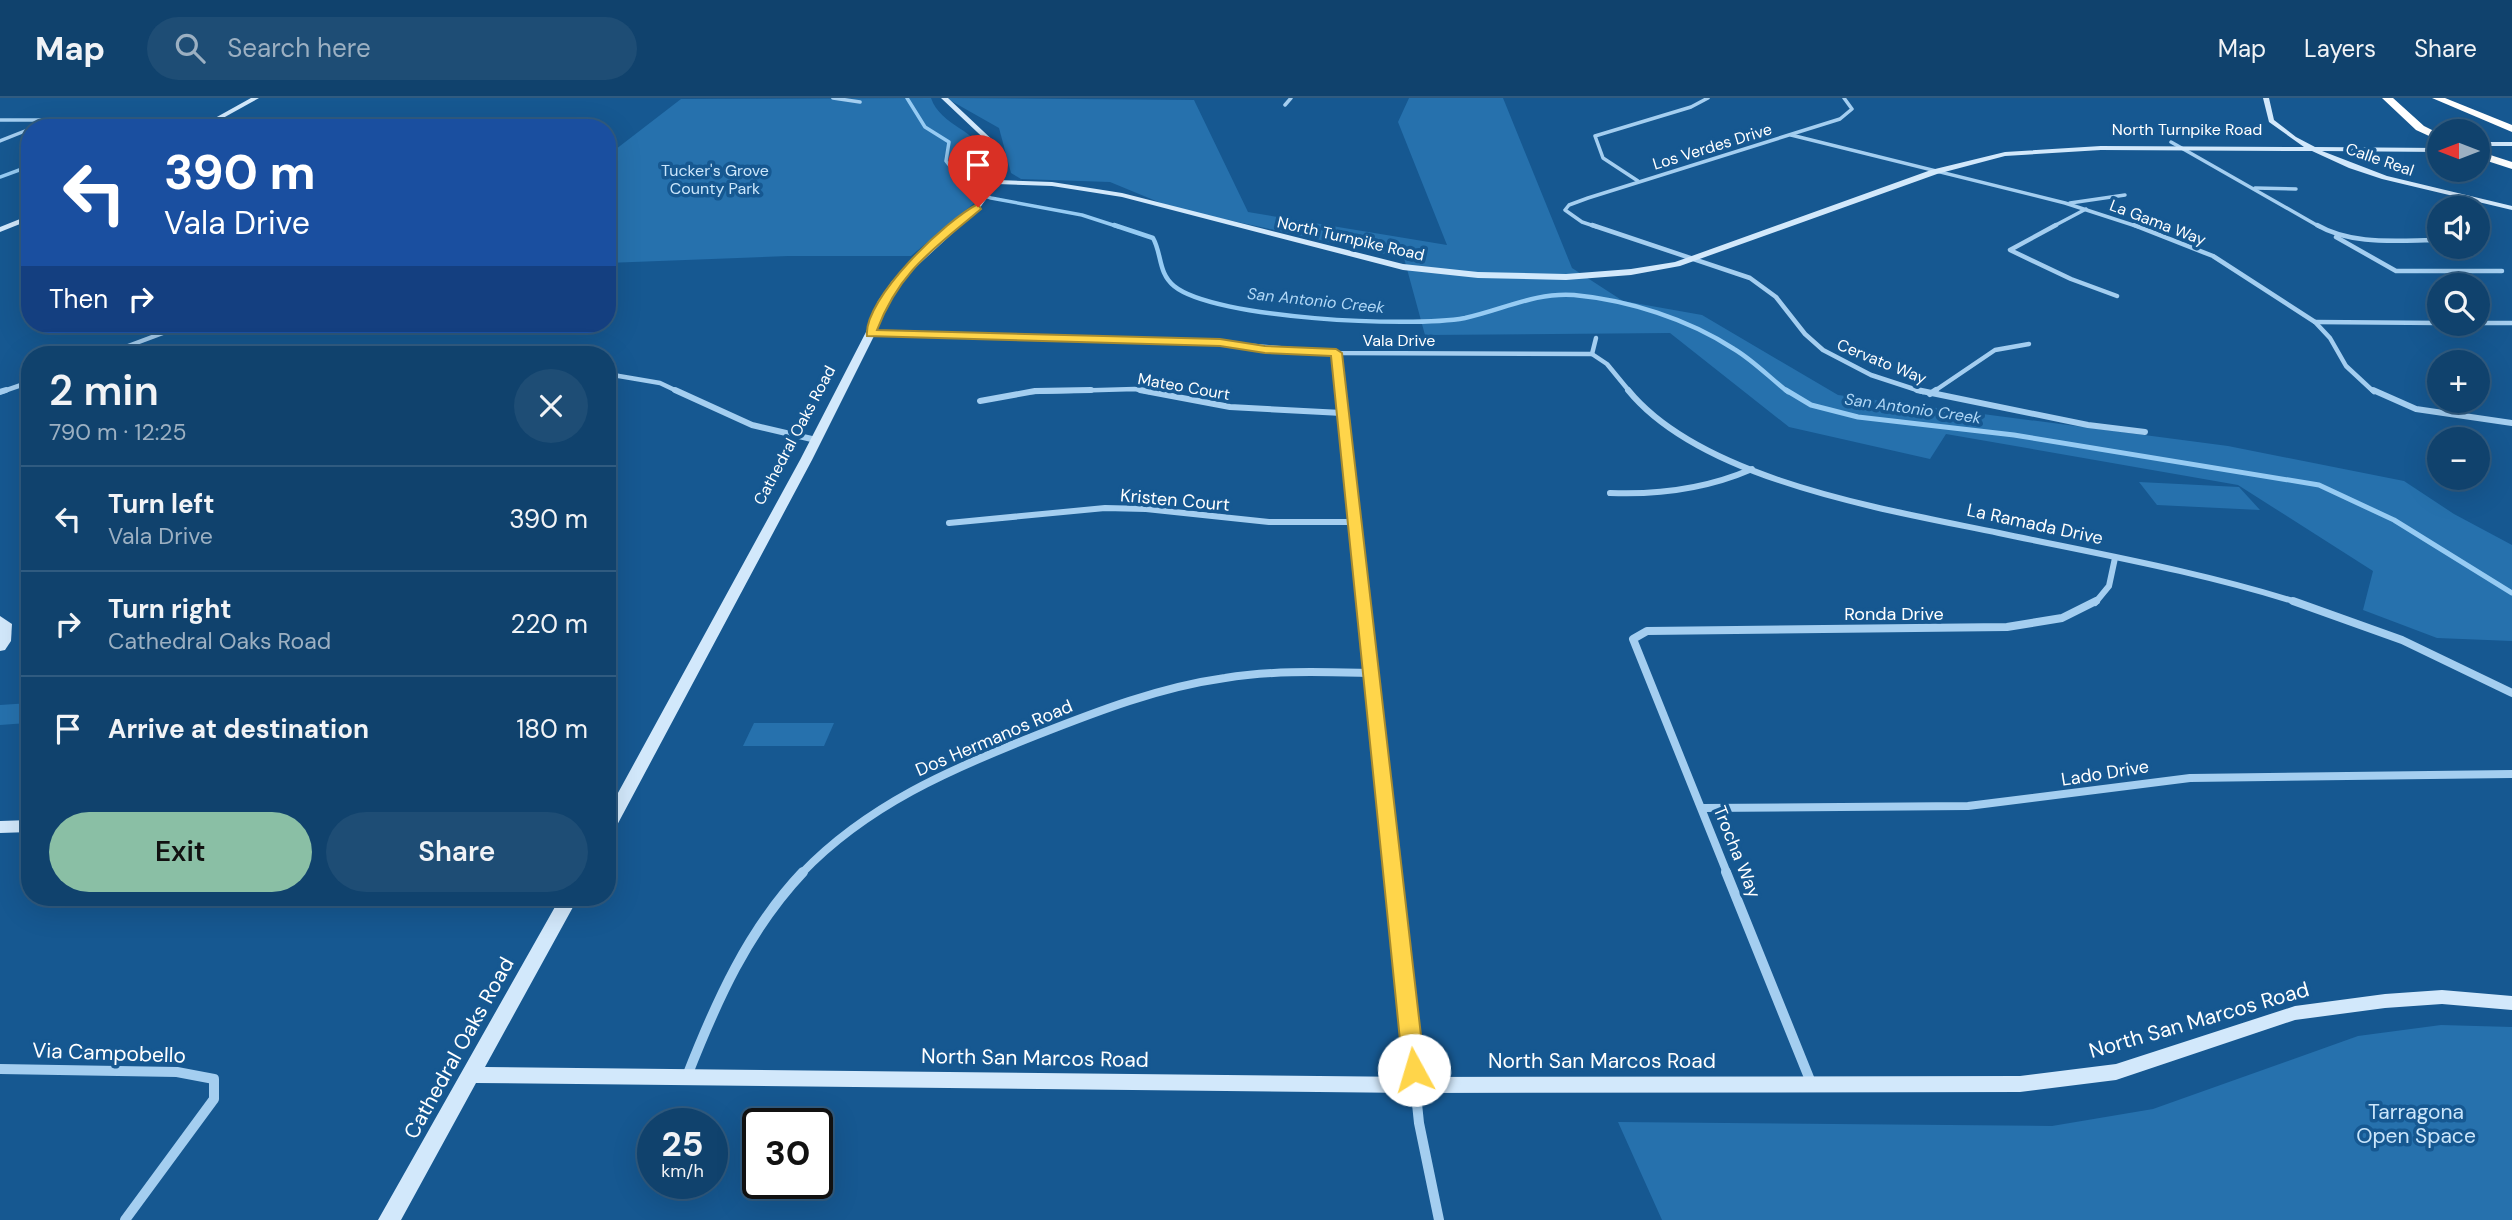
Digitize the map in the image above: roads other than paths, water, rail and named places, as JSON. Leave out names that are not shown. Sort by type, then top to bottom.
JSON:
[{"type":"highway","points":[[2387,98],[2427,132]]},
{"type":"highway","points":[[2437,98],[2512,129]]},
{"type":"highway","points":[[2465,98],[2512,117]]},
{"type":"highway","points":[[2490,157],[2512,166]]},
{"type":"main road","points":[[215,119],[256,98]]},
{"type":"main road","points":[[944,98],[997,147],[998,182]]},
{"type":"main road","name":"Calle Real","points":[[2266,98],[2271,121],[2314,149],[2423,188],[2512,208]]},
{"type":"main road","name":"North Turnpike Road","points":[[998,182],[1064,186],[1122,195],[1352,256],[1442,272],[1510,276],[1588,275],[1631,272],[1692,260],[1937,171],[1975,154],[2016,147],[2171,142],[2427,144]]},
{"type":"main road","points":[[2490,145],[2510,146]]},
{"type":"main road","points":[[2490,150],[2510,146]]},
{"type":"main road","name":"North Turnpike Road","points":[[1937,171],[1951,170],[1986,157],[2027,152],[2181,149],[2427,150]]},
{"type":"main road","name":"Cathedral Oaks Road","points":[[616,812],[816,440],[871,333],[883,300],[915,260],[978,207],[998,182]]},
{"type":"main road","points":[[0,230],[21,222]]},
{"type":"main road","points":[[0,620],[5,624],[4,640],[0,647]]},
{"type":"main road","points":[[0,827],[21,826]]},
{"type":"main road","name":"Cathedral Oaks Road","points":[[389,1220],[565,906]]},
{"type":"main road","name":"North San Marcos Road","points":[[470,1075],[1415,1085],[2020,1084],[2116,1072],[2295,1013],[2385,1001],[2442,997],[2512,1003]]},
{"type":"street","points":[[833,98],[860,102]]},
{"type":"street","points":[[1285,105],[1291,98]]},
{"type":"street","points":[[1639,182],[1617,173],[1594,142],[1595,135],[1691,107],[1708,98]]},
{"type":"street","name":"Los Verdes Drive","points":[[1565,210],[1576,202],[1840,119],[1852,109],[1844,98]]},
{"type":"street","points":[[0,120],[21,120]]},
{"type":"street","points":[[0,141],[21,132]]},
{"type":"street","name":"La Gama Way","points":[[1790,135],[2065,203],[2130,222],[2195,247],[2271,291],[2315,322],[2330,338],[2346,366],[2376,393],[2416,409],[2512,423]]},
{"type":"street","points":[[2171,142],[2396,271],[2502,271]]},
{"type":"street","points":[[2251,188],[2296,189]]},
{"type":"street","points":[[2065,203],[2125,195]]},
{"type":"street","points":[[2086,209],[2010,250],[2071,279],[2117,296]]},
{"type":"street","name":"Cervato Way","points":[[1565,210],[1582,222],[1746,276],[1773,291],[1821,348],[1893,382],[1930,394],[2109,429],[2146,432]]},
{"type":"street","points":[[2330,233],[2356,239],[2427,240]]},
{"type":"street","points":[[2315,322],[2427,323]]},
{"type":"street","points":[[2490,323],[2512,323]]},
{"type":"street","points":[[128,346],[163,333]]},
{"type":"street","name":"Vala Drive","points":[[871,333],[1220,342],[1265,349],[1336,353],[1592,354]]},
{"type":"street","points":[[1592,354],[1597,338]]},
{"type":"street","points":[[1930,394],[1995,350],[2029,345]]},
{"type":"street","points":[[1336,353],[1373,673],[1419,1123],[1439,1220]]},
{"type":"street","name":"La Ramada Drive","points":[[1592,354],[1606,361],[1625,389],[1648,412],[1690,440],[1752,469],[1843,498],[2258,591],[2325,611],[2403,640],[2512,693]]},
{"type":"street","points":[[616,376],[660,383],[752,425],[816,440]]},
{"type":"street","points":[[0,392],[21,385]]},
{"type":"street","name":"Mateo Court","points":[[981,401],[1035,391],[1135,389],[1230,407],[1342,413]]},
{"type":"street","points":[[1610,493],[1679,493],[1711,486],[1752,469]]},
{"type":"street","name":"Kristen Court","points":[[949,523],[1105,508],[1146,509],[1269,522],[1356,522]]},
{"type":"street","name":"Ronda Drive","points":[[1639,634],[1647,631],[1975,630],[2027,626],[2075,613],[2094,604],[2106,592],[2115,558]]},
{"type":"street","name":"Trocha Way","points":[[1639,634],[1633,639],[1812,1085]]},
{"type":"street","name":"Dos Hermanos Road","points":[[687,1077],[730,973],[777,902],[835,842],[868,816],[927,781],[1066,723],[1135,699],[1202,682],[1253,673],[1373,673]]},
{"type":"street","name":"Lado Drive","points":[[1703,808],[1968,806],[2190,778],[2512,774]]},
{"type":"street","name":"Via Campobello","points":[[0,1069],[177,1072],[214,1079],[214,1099],[124,1220]]},
{"type":"waterway","name":"San Antonio Creek","points":[[907,98],[925,127],[949,142],[946,161],[969,190],[991,198],[1082,215],[1119,227]]},
{"type":"waterway","points":[[0,177],[21,169]]},
{"type":"waterway","name":"San Antonio Creek","points":[[1114,225],[1153,238],[1165,275],[1174,286],[1196,297],[1229,306],[1315,318],[1403,322],[1465,318],[1546,296],[1574,295],[1615,301],[1677,320],[1716,338],[1755,364],[1788,392]]},
{"type":"waterway","name":"San Antonio Creek","points":[[1786,390],[1811,405],[1858,417],[2014,435],[2319,485],[2394,520],[2512,593]]},
{"type":"park label","name":"Tucker's Grove County Park","points":[[715,179]]},
{"type":"park label","name":"Tarragona Open Space","points":[[2416,1124]]}]
